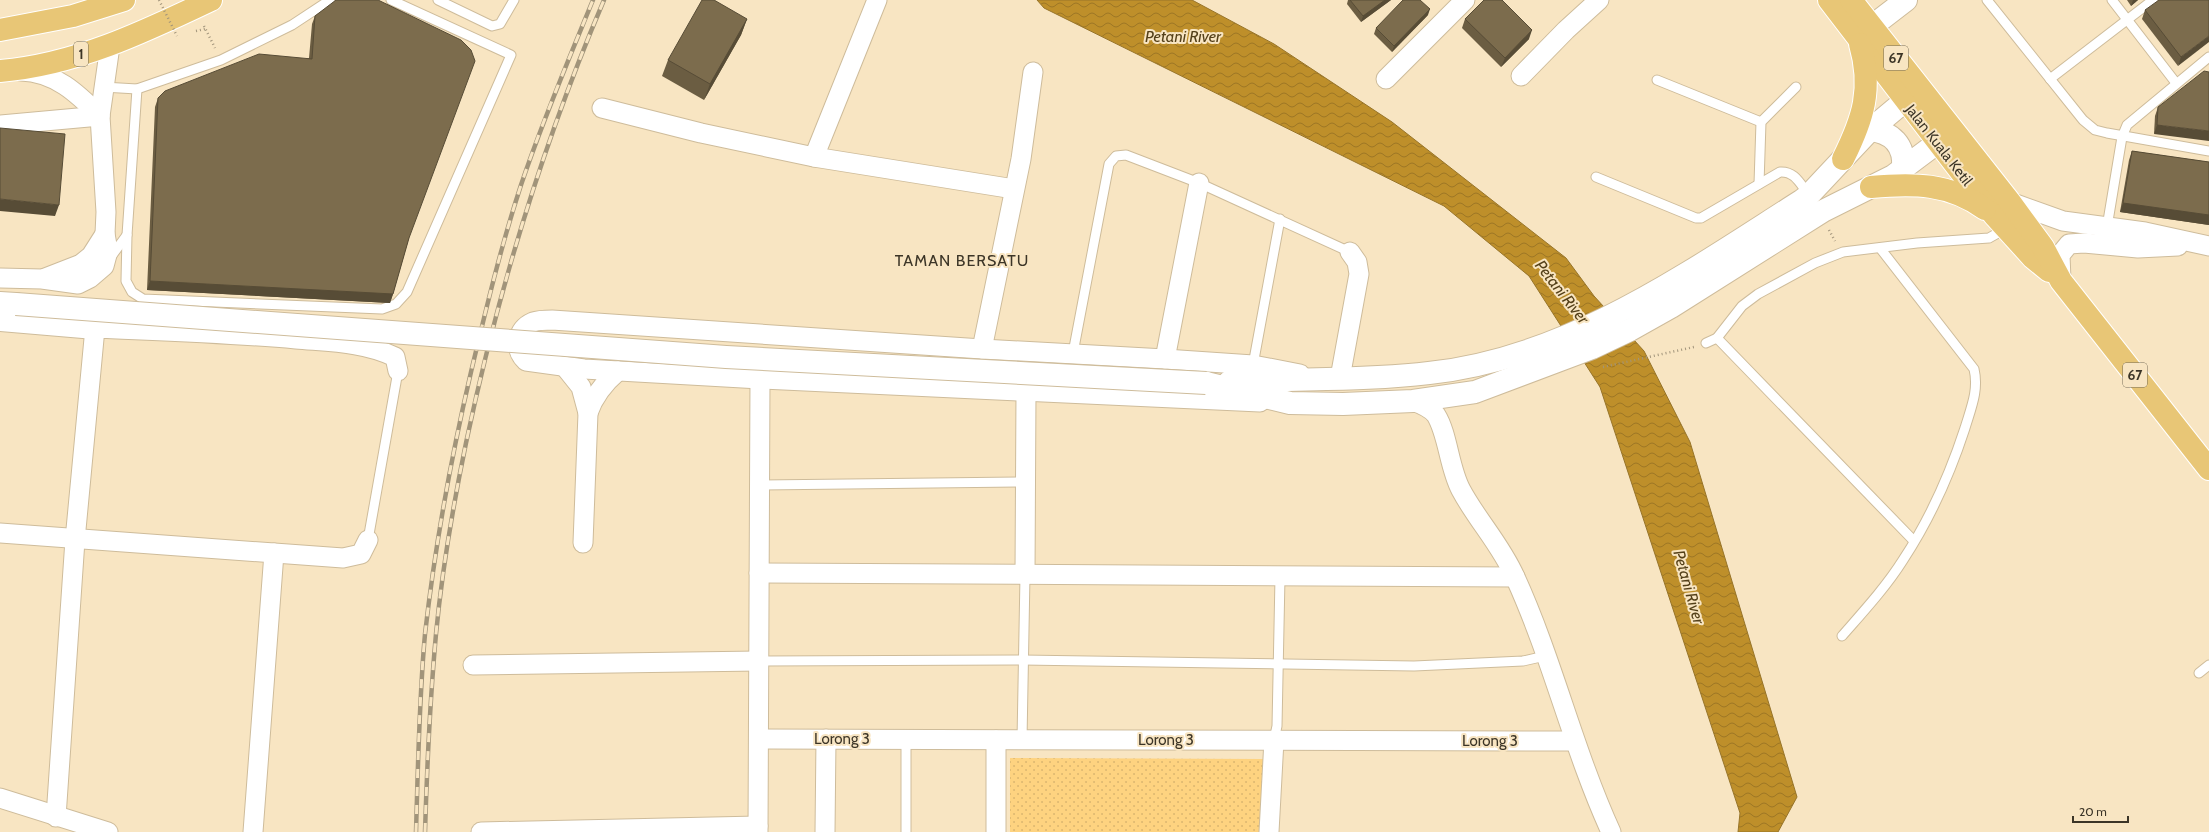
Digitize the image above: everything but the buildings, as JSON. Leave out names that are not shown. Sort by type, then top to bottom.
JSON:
[{"type":"main road","points":[[0,30],[72,16],[124,0]]},
{"type":"main road","name":"Jalan Kuala Ketil","points":[[1829,0],[1865,32],[2003,215],[2033,258],[2061,281],[2203,457]]},
{"type":"main road","name":"Jalan Kuala Ketil","points":[[1851,0],[1865,32]]},
{"type":"main road","name":"1","points":[[4,70],[49,63],[110,46],[204,4]]},
{"type":"main road","points":[[1843,159],[1857,130],[1865,99],[1865,32]]},
{"type":"main road","points":[[1871,187],[1907,184],[1944,189],[1972,200],[2003,215]]},
{"type":"street","points":[[814,157],[877,0]]},
{"type":"street","points":[[1386,79],[1465,0]]},
{"type":"street","points":[[1521,76],[1566,30],[1600,0]]},
{"type":"street","points":[[1865,32],[1906,0]]},
{"type":"street","points":[[0,278],[42,280],[78,284],[90,278],[104,266],[108,251],[105,234],[106,212],[100,116],[110,46]]},
{"type":"street","points":[[4,70],[34,71],[57,79],[100,116]]},
{"type":"street","points":[[982,349],[1014,189],[1033,72]]},
{"type":"street","points":[[1753,244],[1809,195],[1870,130],[1912,95]]},
{"type":"street","points":[[602,108],[701,133],[814,157],[1014,189]]},
{"type":"street","points":[[0,125],[100,116]]},
{"type":"street","points":[[1870,130],[1889,134],[1896,141],[1904,158],[1903,168]]},
{"type":"street","points":[[1312,379],[1296,373],[1253,365],[1073,353],[982,349],[552,320],[534,322],[526,326],[518,342],[518,351],[521,356],[526,361],[536,364],[618,371],[1026,392],[1290,403],[1343,404],[1413,401],[1475,392],[1521,364],[1584,329],[1753,244],[1823,212],[1871,187],[1903,168],[1945,137]]},
{"type":"street","points":[[1165,359],[1199,183]]},
{"type":"street","points":[[2003,215],[2145,232],[2203,245]]},
{"type":"street","points":[[42,280],[81,264],[91,256],[105,234]]},
{"type":"street","points":[[2061,281],[2060,255],[2069,244],[2084,243],[2138,248],[2203,245]]},
{"type":"street","points":[[1340,378],[1359,274],[1357,262],[1350,252]]},
{"type":"street","points":[[8,304],[726,357],[1206,383],[1287,378],[1312,379],[1430,373],[1521,364]]},
{"type":"street","points":[[0,320],[95,328],[233,334],[348,344],[383,351],[395,357],[398,371]]},
{"type":"street","points":[[56,817],[75,540],[95,328]]},
{"type":"street","points":[[565,367],[581,387],[588,413],[583,543]]},
{"type":"street","points":[[588,413],[599,390],[618,371]]},
{"type":"street","points":[[481,832],[758,829],[760,379]]},
{"type":"street","points":[[1206,383],[1290,403]]},
{"type":"street","points":[[1025,575],[1026,392]]},
{"type":"street","points":[[1413,401],[1428,408],[1436,415],[1443,431],[1448,455],[1460,489],[1476,515],[1498,545],[1515,577],[1545,656],[1574,741],[1609,831]]},
{"type":"street","points":[[0,533],[75,540],[354,557],[361,554],[368,540]]},
{"type":"street","points":[[253,832],[274,553]]},
{"type":"street","points":[[759,573],[1280,577],[1515,577]]},
{"type":"street","points":[[473,665],[759,661]]},
{"type":"street","name":"Lorong 3","points":[[759,739],[1574,741]]},
{"type":"street","points":[[825,832],[826,739]]},
{"type":"street","points":[[996,740],[996,832]]},
{"type":"street","points":[[1269,832],[1274,740]]},
{"type":"street","points":[[0,798],[56,817],[108,832]]},
{"type":"lane","points":[[103,88],[137,89],[221,60],[292,25],[330,0]]},
{"type":"lane","points":[[137,89],[127,234],[126,282],[132,292],[143,299],[382,309],[396,304],[407,292],[511,55],[391,0]]},
{"type":"lane","points":[[438,0],[492,26],[500,24],[514,0]]},
{"type":"lane","points":[[1987,0],[2083,120],[2095,130],[2122,137],[2209,151]]},
{"type":"lane","points":[[2112,0],[2176,83]]},
{"type":"lane","points":[[2050,79],[2153,0]]},
{"type":"lane","points":[[2107,228],[2122,137],[2127,125],[2209,57]]},
{"type":"lane","points":[[1657,80],[1761,122]]},
{"type":"lane","points":[[1759,184],[1761,122],[1796,87]]},
{"type":"lane","points":[[1073,353],[1109,164],[1116,156],[1126,155],[1199,183],[1350,252]]},
{"type":"lane","points":[[1596,177],[1696,218],[1702,218],[1780,172],[1788,172],[1795,176],[1809,195]]},
{"type":"lane","points":[[1706,343],[1717,338],[1728,327],[1742,306],[1758,294],[1815,263],[1843,252],[1917,243],[1989,238],[2003,215]]},
{"type":"lane","points":[[1253,365],[1280,219]]},
{"type":"lane","points":[[104,266],[127,234]]},
{"type":"lane","points":[[1842,636],[1903,561],[1938,498],[1954,458],[1975,394],[1977,382],[1974,369],[1880,248]]},
{"type":"lane","points":[[1717,338],[1914,541]]},
{"type":"lane","points":[[368,540],[398,371]]},
{"type":"lane","points":[[760,485],[1026,482]]},
{"type":"lane","points":[[1022,740],[1022,660],[1025,575]]},
{"type":"lane","points":[[1274,740],[1277,726],[1277,664],[1280,577]]},
{"type":"lane","points":[[759,661],[1022,660],[1414,666],[1523,661],[1545,656]]},
{"type":"lane","points":[[2199,673],[2209,665]]},
{"type":"lane","points":[[906,739],[906,832]]},
{"type":"path","points":[[160,0],[177,36]]},
{"type":"path","points":[[204,4],[221,60]]},
{"type":"path","points":[[1596,368],[1672,353],[1706,343]]},
{"type":"shaded area","points":[[1010,758],[1265,759],[1264,832],[1010,832]]},
{"type":"water","name":"Petani River","points":[[1037,0],[1192,0],[1274,44],[1392,122],[1566,258],[1594,296],[1644,351],[1690,442],[1797,797],[1778,832],[1738,832],[1740,813],[1600,387],[1529,276],[1444,206],[1044,8]]},
{"type":"railway","points":[[416,832],[420,708],[425,634],[450,469],[494,278],[521,185],[546,115],[593,0]]},
{"type":"railway","points":[[425,832],[430,708],[438,610],[448,538],[466,443],[492,330],[524,218],[561,108],[604,0]]},
{"type":"district","name":"TAMAN BERSATU","points":[[962,260]]}]
